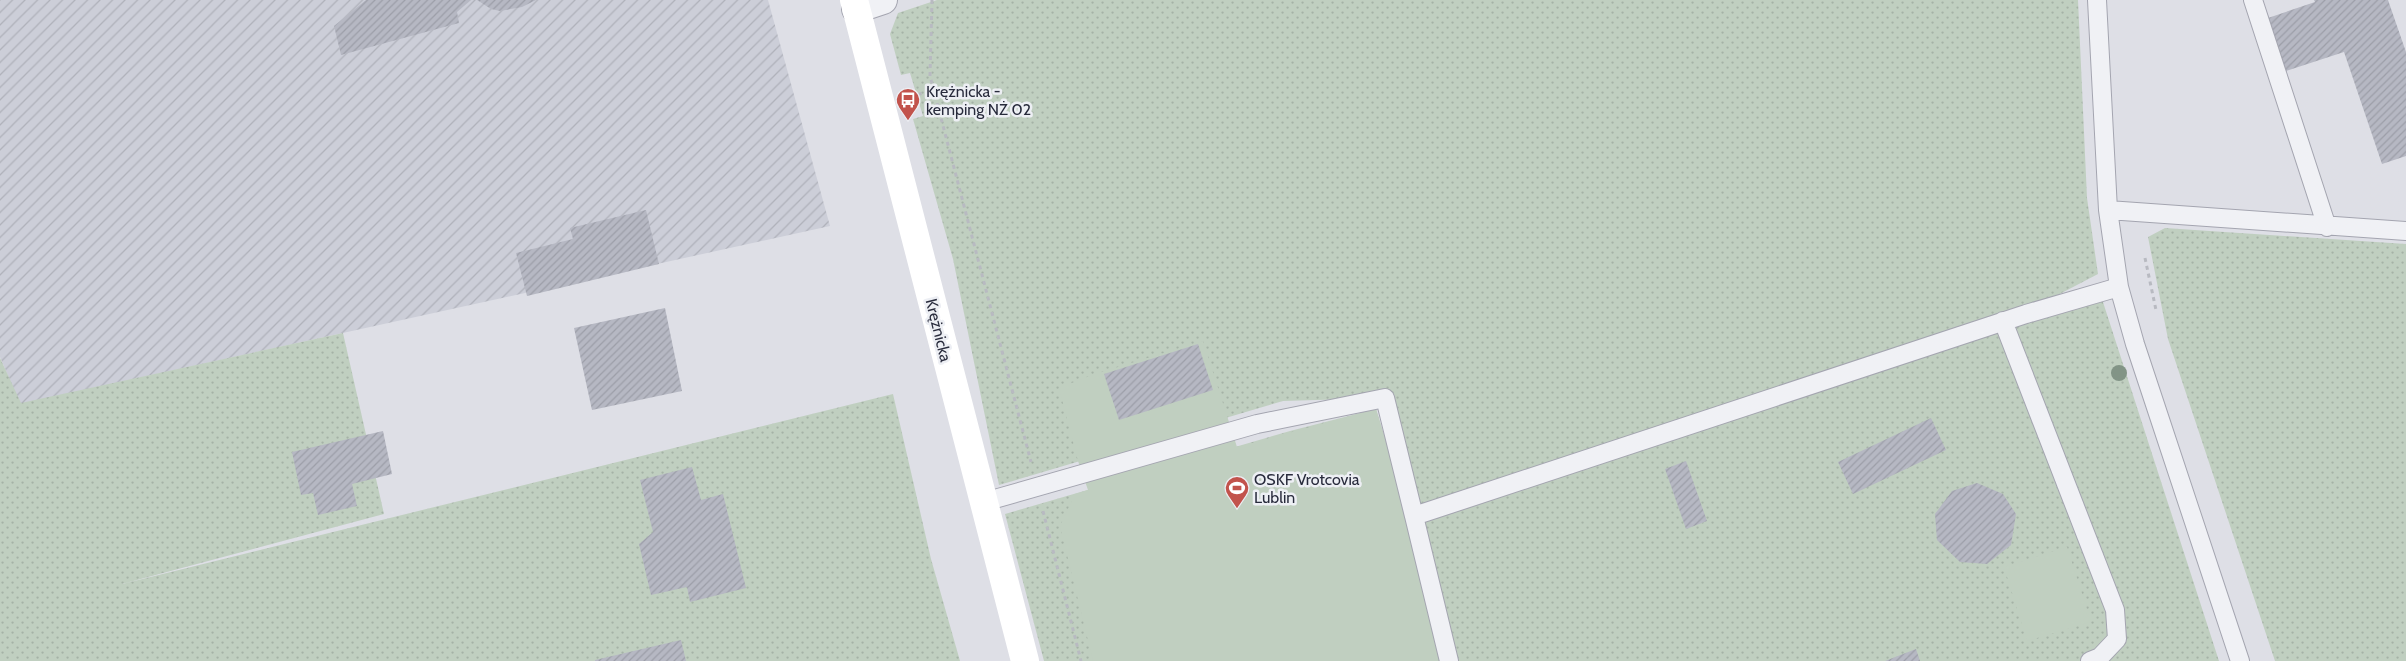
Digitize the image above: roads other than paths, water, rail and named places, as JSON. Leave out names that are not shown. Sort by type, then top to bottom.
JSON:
[{"type":"street","points":[[855,4],[883,0]]},
{"type":"street","name":"Krężnicka","points":[[855,4],[1025,661]]},
{"type":"lane","points":[[2097,0],[2108,210],[2119,288],[2135,344],[2240,661]]},
{"type":"lane","points":[[2253,0],[2327,226]]},
{"type":"lane","points":[[2108,210],[2406,231]]},
{"type":"lane","points":[[1414,516],[2003,321],[2119,288]]},
{"type":"lane","points":[[2003,321],[2115,610],[2117,639],[2100,657],[2090,661]]},
{"type":"lane","points":[[984,502],[1257,424],[1385,398],[1449,661]]},
{"type":"place","name":"Krężnicka - kemping NŻ 02","points":[[908,121]]},
{"type":"place","name":"OSKF Vrotcovia Lublin","points":[[1237,509]]}]
